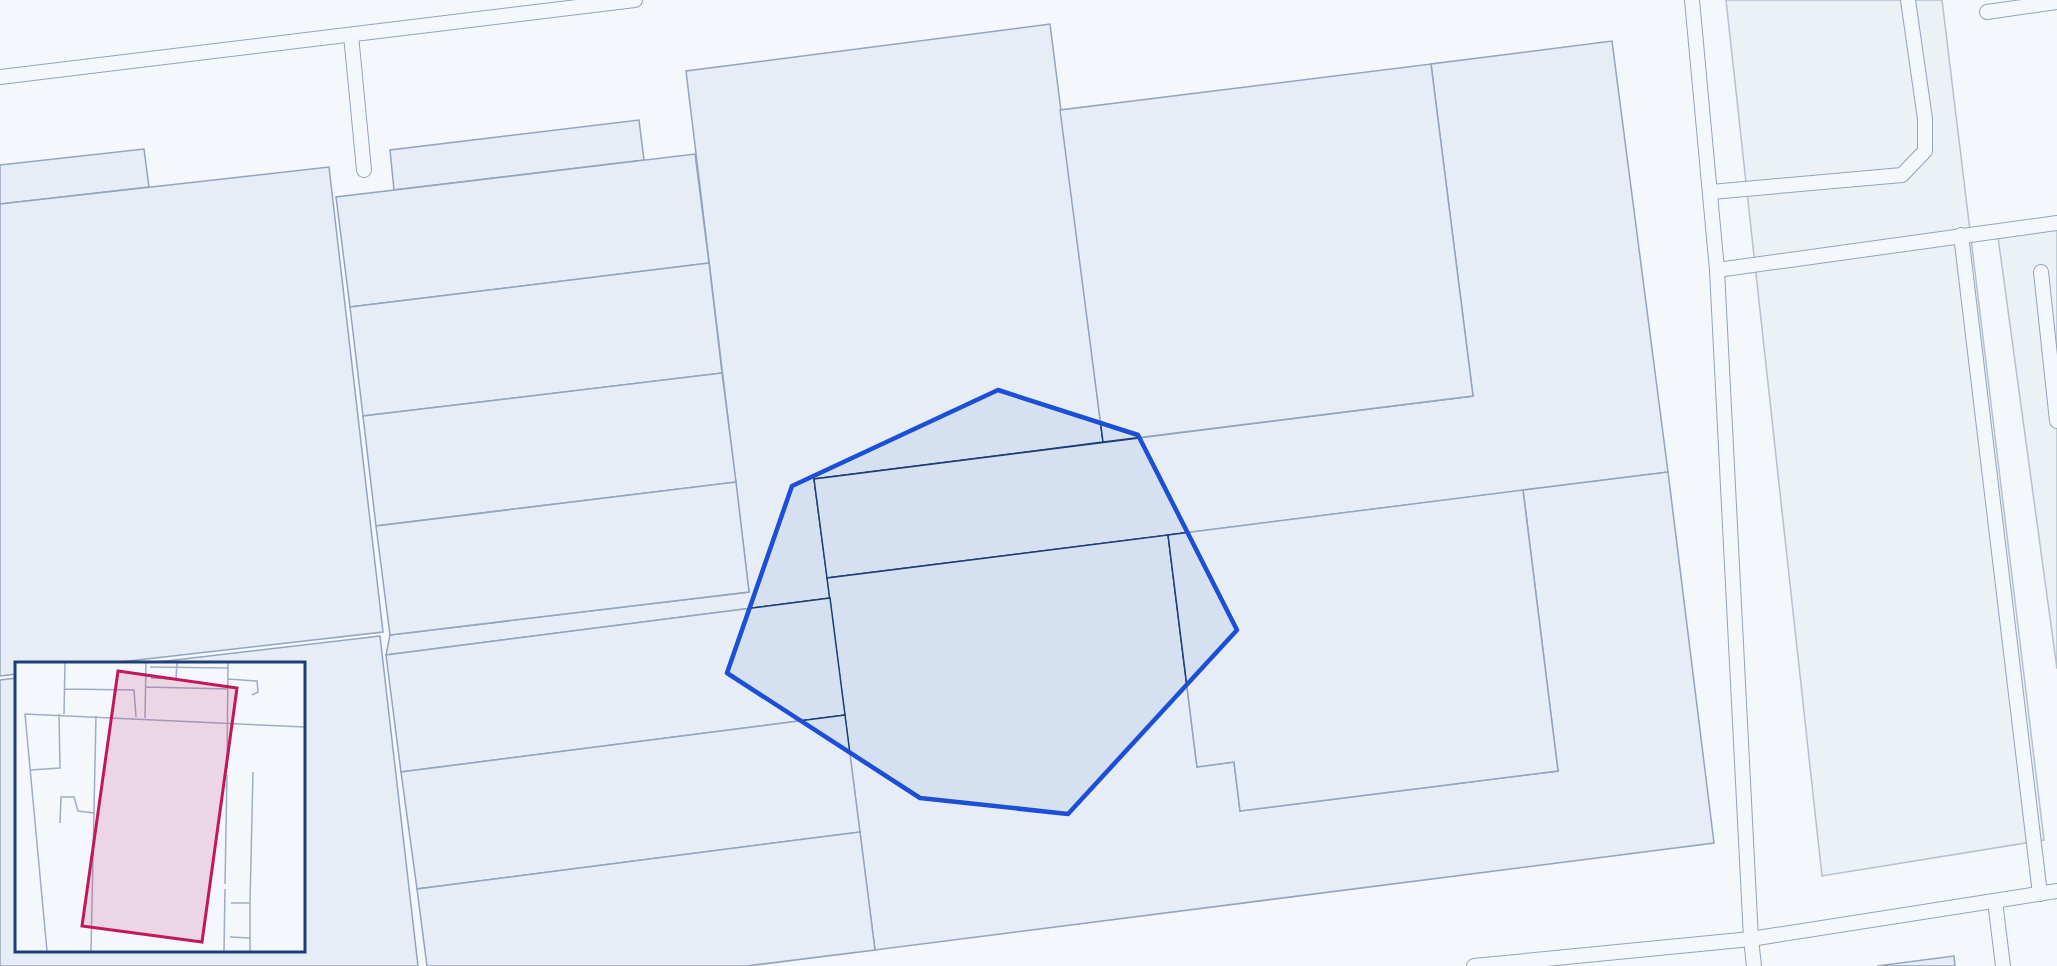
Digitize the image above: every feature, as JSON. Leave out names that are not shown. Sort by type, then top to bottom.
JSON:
[{"type":"lane","points":[[0,77],[635,0]]},
{"type":"lane","points":[[1692,0],[1717,270],[1754,966]]},
{"type":"lane","points":[[1711,192],[1902,175],[1925,151],[1924,119],[1908,0]]},
{"type":"lane","points":[[1987,12],[2057,3]]},
{"type":"lane","points":[[351,35],[364,170]]},
{"type":"lane","points":[[1717,270],[2057,223]]},
{"type":"lane","points":[[1960,235],[2040,894]]},
{"type":"lane","points":[[2041,272],[2057,421]]},
{"type":"lane","points":[[1474,966],[1751,939],[2057,891]]},
{"type":"lane","points":[[1995,901],[2003,966]]},
{"type":"highlighted area","points":[[998,390],[1138,435],[1237,630],[1068,814],[920,798],[727,673],[792,486]]},
{"type":"shaded area","points":[[1726,0],[1942,0],[2044,840],[1822,876]]},
{"type":"shaded area","points":[[2057,229],[2057,669],[1998,237]]},
{"type":"building","points":[[1050,24],[1103,442],[814,479],[830,598],[386,655],[390,635],[749,592],[686,71]]},
{"type":"building","points":[[1612,41],[1668,472],[827,578],[814,479],[1473,396],[1431,64]]},
{"type":"building","points":[[1431,64],[1473,396],[1103,442],[1060,110]]},
{"type":"building","points":[[639,120],[644,160],[394,190],[390,150]]},
{"type":"building","points":[[144,149],[149,187],[0,204],[0,165]]},
{"type":"building","points":[[695,154],[709,263],[350,307],[336,197]]},
{"type":"building","points":[[329,167],[383,632],[120,662],[15,662],[15,674],[0,676],[0,204]]},
{"type":"building","points":[[709,263],[722,373],[363,416],[350,307]]},
{"type":"building","points":[[722,373],[736,482],[376,526],[363,416]]},
{"type":"building","points":[[1668,472],[1714,843],[875,950],[827,578],[1168,535],[1197,767],[1234,762],[1240,811],[1558,771],[1523,490]]},
{"type":"building","points":[[736,482],[749,592],[390,635],[376,526]]},
{"type":"building","points":[[1523,490],[1558,771],[1240,811],[1234,762],[1197,767],[1168,535]]},
{"type":"building","points":[[830,598],[845,715],[401,772],[386,655]]},
{"type":"building","points":[[380,636],[418,966],[0,966],[0,680],[15,678],[15,951],[304,951],[304,662],[158,662]]},
{"type":"building","points":[[845,715],[860,832],[417,889],[401,772]]},
{"type":"building","points":[[860,832],[875,950],[747,966],[427,966],[417,889]]},
{"type":"building","points":[[1954,956],[1955,966],[1877,966]]}]
